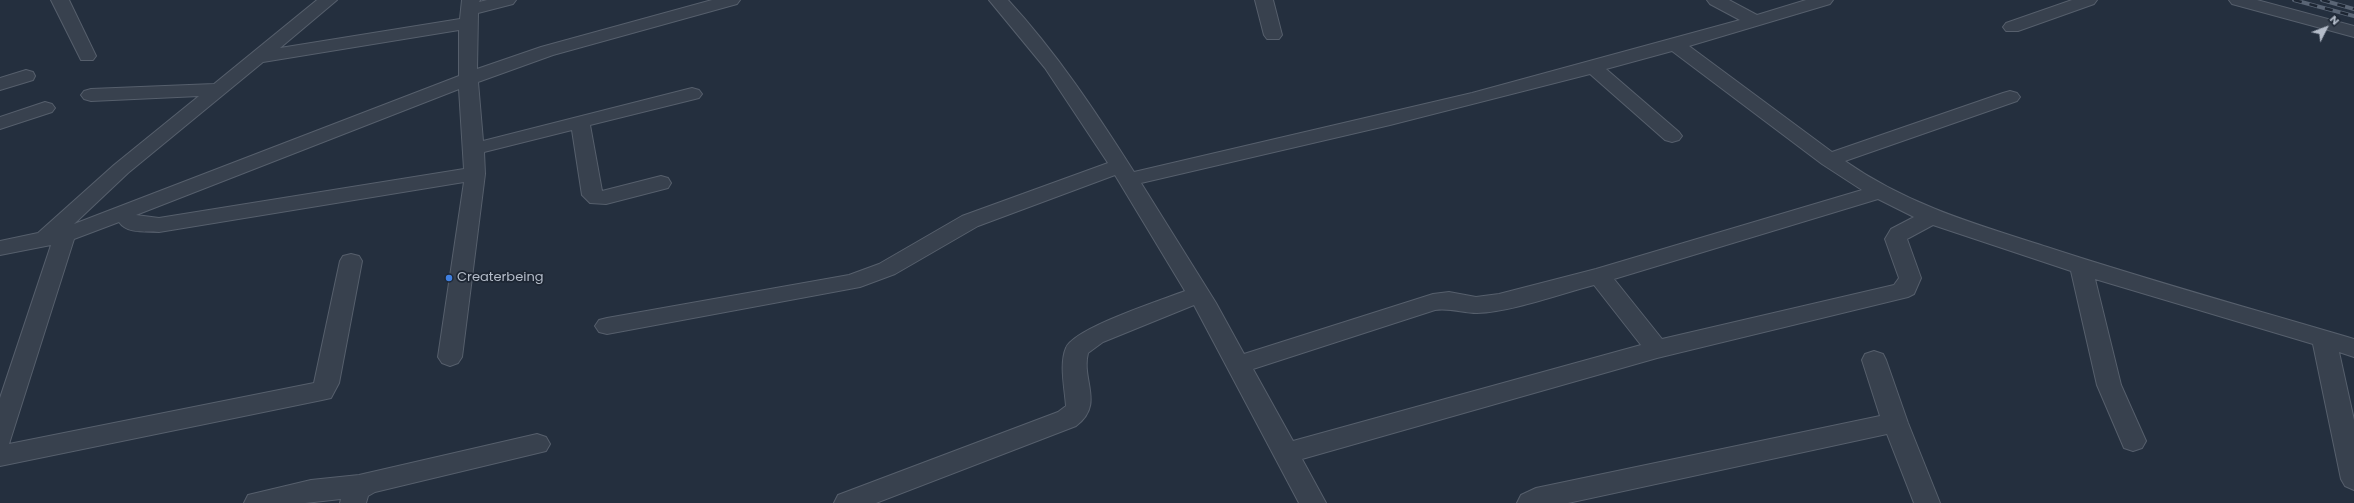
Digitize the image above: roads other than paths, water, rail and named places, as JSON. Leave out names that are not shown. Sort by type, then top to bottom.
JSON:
[{"type":"street","points":[[60,0],[87,56]]},
{"type":"street","points":[[0,437],[54,237],[122,169],[328,0]]},
{"type":"street","points":[[260,56],[469,11],[508,0]]},
{"type":"street","points":[[0,248],[54,237],[123,212],[468,77],[547,51],[731,0]]},
{"type":"street","points":[[998,0],[1022,26],[1052,65],[1124,173],[1199,294],[1313,503]]},
{"type":"street","points":[[1264,0],[1273,35]]},
{"type":"street","points":[[1716,0],[1756,21]]},
{"type":"street","points":[[607,326],[852,282],[887,268],[970,221],[1124,173],[1284,144],[1676,45],[1824,0]]},
{"type":"street","points":[[2012,27],[2088,0]]},
{"type":"street","points":[[2238,0],[2354,32]]},
{"type":"street","points":[[450,357],[475,174],[468,77],[469,11]]},
{"type":"street","points":[[1676,45],[1829,160],[1880,192],[1931,217],[2081,266],[2354,348]]},
{"type":"street","points":[[1592,66],[1672,136]]},
{"type":"street","points":[[0,84],[26,76]]},
{"type":"street","points":[[91,95],[221,89]]},
{"type":"street","points":[[473,149],[692,94]]},
{"type":"street","points":[[1829,160],[2010,97]]},
{"type":"street","points":[[0,122],[45,108]]},
{"type":"street","points":[[580,122],[592,195],[597,198],[606,197],[661,183]]},
{"type":"street","points":[[123,212],[131,223],[159,224],[475,174]]},
{"type":"street","points":[[1238,365],[1433,302],[1449,300],[1476,305],[1499,302],[1599,276],[1880,192]]},
{"type":"street","points":[[1286,453],[1658,349],[1906,288],[1910,278],[1896,239],[1899,234],[1931,217]]},
{"type":"street","points":[[0,456],[322,391],[326,383],[351,261]]},
{"type":"street","points":[[2081,266],[2109,385],[2133,441]]},
{"type":"street","points":[[1599,276],[1658,349]]},
{"type":"street","points":[[848,503],[1067,419],[1075,413],[1079,407],[1075,357],[1077,349],[1095,336],[1199,294]]},
{"type":"street","points":[[2324,339],[2354,480]]},
{"type":"street","points":[[1874,360],[1895,423],[1927,503]]},
{"type":"street","points":[[1530,503],[1543,498],[1895,423]]},
{"type":"street","points":[[258,503],[311,491],[356,495],[537,444]]},
{"type":"railway","points":[[2294,0],[2354,16]]},
{"type":"railway","points":[[2322,0],[2354,9]]},
{"type":"place","name":"Createrbeing","points":[[449,278]]}]
